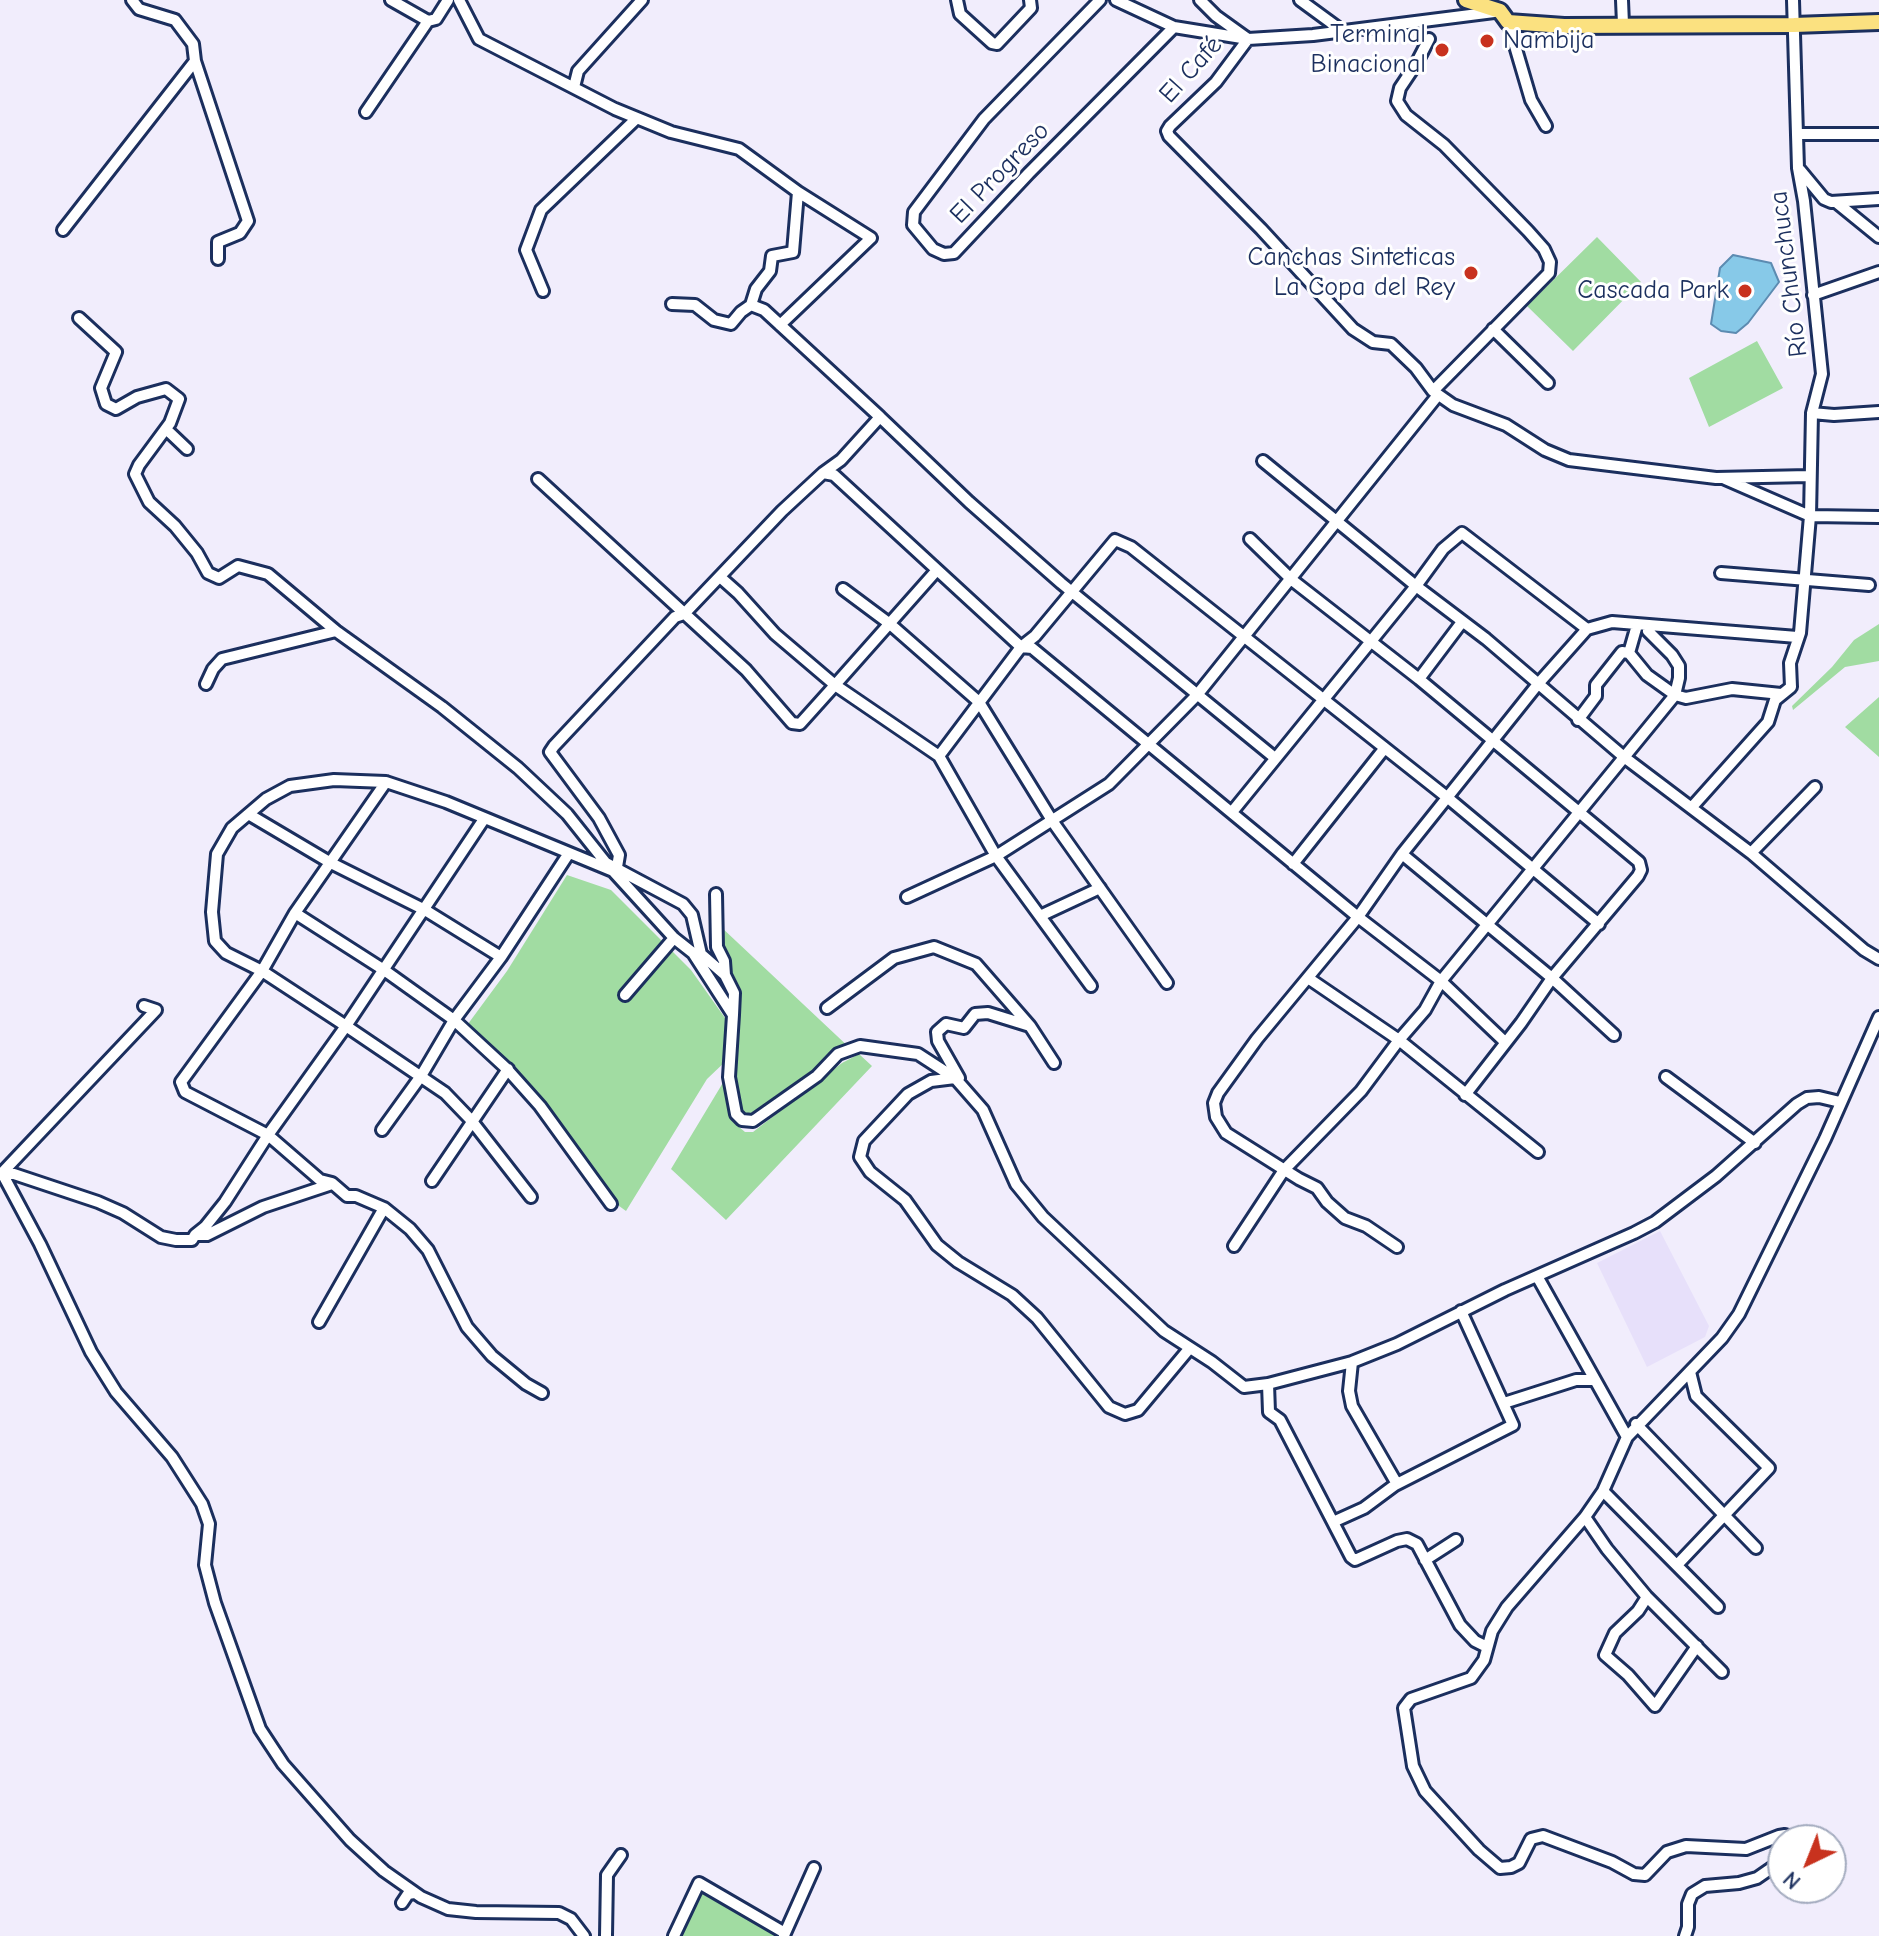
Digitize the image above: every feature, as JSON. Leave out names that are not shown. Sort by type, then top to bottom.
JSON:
[{"type":"highway","points":[[1466,0],[1484,3],[1504,17],[1564,26],[1879,22]]},
{"type":"street","points":[[132,0],[139,9],[175,20],[193,44],[195,61],[248,221],[240,233],[218,242],[218,259]]},
{"type":"street","points":[[391,0],[428,21]]},
{"type":"street","points":[[366,112],[428,21],[436,19],[448,0]]},
{"type":"street","points":[[459,0],[479,39],[637,118],[671,132],[739,149],[798,192],[871,238],[780,325]]},
{"type":"street","points":[[574,87],[578,71],[642,0]]},
{"type":"street","points":[[957,0],[960,14],[997,44],[1031,8],[1030,0]]},
{"type":"street","name":"El Progreso","points":[[1100,0],[984,119],[912,219],[913,225],[933,249],[944,254],[954,253],[1174,27]]},
{"type":"street","points":[[1116,0],[1174,27],[1248,39],[1504,17],[1531,100],[1546,126]]},
{"type":"street","points":[[1200,0],[1248,39]]},
{"type":"street","points":[[1300,0],[1341,30]]},
{"type":"street","points":[[1622,0],[1623,24]]},
{"type":"street","name":"Río Chunchuca","points":[[1692,807],[1770,720],[1773,704],[1792,686],[1790,663],[1805,580],[1810,516],[1812,413],[1822,374],[1798,168],[1793,0]]},
{"type":"street","name":"El Café","points":[[1248,39],[1216,82],[1167,131],[1353,329],[1373,342],[1391,344],[1416,368],[1435,393]]},
{"type":"street","points":[[907,897],[996,856],[1053,822],[1109,784],[1151,744],[1247,636],[1435,393],[1549,273],[1550,262],[1544,249],[1444,145],[1406,115],[1397,101],[1400,88],[1429,39]]},
{"type":"street","points":[[63,230],[195,61]]},
{"type":"street","points":[[543,291],[526,250],[541,210],[637,118]]},
{"type":"street","points":[[1797,134],[1879,134]]},
{"type":"street","points":[[1798,168],[1824,199],[1836,202],[1879,199]]},
{"type":"street","points":[[672,304],[695,305],[714,320],[731,324],[751,305],[756,289],[770,271],[772,256],[793,252],[798,192]]},
{"type":"street","points":[[1836,202],[1879,237]]},
{"type":"street","points":[[1813,295],[1879,272]]},
{"type":"street","points":[[751,305],[764,310],[969,502],[1071,591],[1275,758]]},
{"type":"street","points":[[79,318],[116,352],[101,388],[106,404],[116,409],[137,397],[166,389],[179,399],[166,429],[135,474],[149,502],[175,526],[197,553],[208,573],[219,578],[238,566],[268,574],[336,631],[442,707],[518,768],[567,814],[606,863],[683,904],[692,915],[701,954],[725,975],[734,993],[729,1077],[736,1114],[742,1120],[753,1121],[817,1076],[838,1054],[860,1046],[918,1054],[958,1081]]},
{"type":"street","points":[[1493,329],[1548,383]]},
{"type":"street","points":[[1435,393],[1453,405],[1506,425],[1545,450],[1569,460],[1721,477],[1809,476]]},
{"type":"street","points":[[1812,413],[1879,412]]},
{"type":"street","points":[[615,869],[619,855],[599,818],[550,752],[675,617],[684,614],[782,511],[841,460],[880,417]]},
{"type":"street","points":[[166,429],[187,449]]},
{"type":"street","points":[[1263,461],[1486,639],[1578,720],[1751,853],[1864,950],[1879,959]]},
{"type":"street","points":[[823,473],[834,475],[1021,647],[1032,648],[1151,744],[1293,864],[1441,981],[1505,1042]]},
{"type":"street","points":[[1721,477],[1810,516],[1879,517]]},
{"type":"street","points":[[538,479],[746,670],[792,723],[800,724],[937,570]]},
{"type":"street","points":[[1232,812],[1443,549],[1462,533],[1587,629]]},
{"type":"street","points":[[1250,539],[1292,580],[1419,679],[1639,862],[1641,870],[1552,978],[1465,1095]]},
{"type":"street","points":[[939,756],[1021,647],[1035,636],[1115,540],[1131,547],[1247,636],[1599,924]]},
{"type":"street","points":[[1721,573],[1869,585]]},
{"type":"street","points":[[720,577],[775,634],[835,685],[939,756],[996,856],[1091,986]]},
{"type":"street","points":[[843,589],[890,624],[979,702],[1053,822],[1167,983]]},
{"type":"street","points":[[1419,679],[1462,622]]},
{"type":"street","points":[[1397,1247],[1366,1226],[1345,1218],[1317,1188],[1226,1133],[1216,1117],[1214,1103],[1218,1093],[1257,1039],[1358,917],[1402,854],[1494,743],[1538,684],[1587,629],[1612,622],[1797,637]]},
{"type":"street","points":[[1629,653],[1637,625]]},
{"type":"street","points":[[1234,1246],[1284,1170],[1344,1111],[1425,1010],[1441,981],[1675,695],[1679,666],[1648,631],[1651,626]]},
{"type":"street","points":[[206,684],[222,659],[336,631]]},
{"type":"street","points":[[1578,720],[1596,696],[1596,685],[1622,652],[1629,653],[1647,675],[1675,695],[1686,698],[1732,689],[1781,694]]},
{"type":"street","points":[[1293,864],[1384,749]]},
{"type":"street","points":[[531,1197],[471,1120],[445,1093],[262,971],[226,953],[215,941],[212,912],[217,854],[232,828],[266,799],[290,786],[334,780],[386,782],[446,802],[615,869],[674,938],[693,953],[733,1015]]},
{"type":"street","points":[[386,782],[295,913],[262,971],[181,1082],[185,1092],[268,1135],[320,1180],[332,1183],[347,1196],[356,1196],[384,1208],[410,1229],[428,1250],[445,1287],[475,1337],[492,1356],[542,1393]]},
{"type":"street","points":[[1751,853],[1815,787]]},
{"type":"street","points":[[250,815],[331,863],[425,910],[501,957]]},
{"type":"street","points":[[1,1174],[14,1174],[98,1202],[123,1213],[161,1237],[192,1240],[225,1202],[484,819]]},
{"type":"street","points":[[382,1130],[569,853]]},
{"type":"street","points":[[1402,854],[1552,978],[1614,1035]]},
{"type":"street","points":[[1040,916],[1100,888]]},
{"type":"street","points":[[716,894],[717,947],[724,961],[725,975]]},
{"type":"street","points":[[295,913],[384,970],[454,1020],[508,1069],[540,1106],[611,1204]]},
{"type":"street","points":[[625,995],[674,938]]},
{"type":"street","points":[[827,1008],[894,958],[934,947],[976,964],[1030,1026],[1054,1063]]},
{"type":"street","points":[[1308,978],[1399,1040],[1538,1152]]},
{"type":"street","points":[[1,1174],[156,1010],[144,1006]]},
{"type":"street","points":[[1030,1026],[988,1013],[975,1014],[964,1028],[946,1024],[937,1032],[938,1041],[958,1081],[983,1110],[1016,1184],[1043,1217],[1164,1331],[1244,1387],[1268,1384],[1352,1362],[1397,1344],[1461,1311],[1655,1222],[1716,1176],[1797,1104],[1807,1098],[1819,1097],[1840,1102]]},
{"type":"street","points":[[1767,1841],[1746,1849],[1686,1846],[1667,1852],[1645,1875],[1634,1874],[1612,1862],[1543,1836],[1531,1839],[1519,1863],[1500,1868],[1479,1850],[1425,1791],[1413,1766],[1404,1708],[1411,1699],[1471,1678],[1484,1660],[1492,1631],[1507,1607],[1585,1517],[1603,1491],[1636,1424],[1722,1338],[1739,1314],[1825,1139],[1879,1017]]},
{"type":"street","points":[[432,1181],[508,1069]]},
{"type":"street","points":[[1666,1077],[1755,1143]]},
{"type":"street","points":[[958,1081],[931,1081],[908,1094],[864,1141],[860,1157],[870,1172],[905,1200],[937,1245],[958,1262],[1012,1295],[1037,1318],[1109,1407],[1125,1414],[1138,1410],[1189,1349]]},
{"type":"street","points":[[1,1174],[40,1244],[107,1379],[172,1457],[202,1504],[209,1524],[205,1565],[215,1603],[260,1729],[283,1764],[350,1840],[414,1893],[448,1909],[559,1913],[571,1919],[584,1936]]},
{"type":"street","points":[[195,1235],[207,1235],[263,1207],[332,1183]]},
{"type":"street","points":[[319,1322],[384,1208]]},
{"type":"street","points":[[1537,1276],[1627,1437]]},
{"type":"street","points":[[1333,1522],[1364,1508],[1397,1484],[1513,1425],[1461,1311]]},
{"type":"street","points":[[1352,1362],[1349,1391],[1352,1406],[1397,1484]]},
{"type":"street","points":[[1677,1565],[1769,1468],[1696,1396],[1690,1372]]},
{"type":"street","points":[[1504,1403],[1576,1380],[1593,1380]]},
{"type":"street","points":[[1268,1384],[1269,1412],[1280,1420],[1351,1557],[1355,1560],[1407,1539],[1417,1544],[1460,1625],[1475,1641],[1487,1647]]},
{"type":"street","points":[[1636,1424],[1756,1548]]},
{"type":"street","points":[[1603,1491],[1718,1607]]},
{"type":"street","points":[[1585,1517],[1647,1597],[1722,1672]]},
{"type":"street","points":[[1425,1560],[1456,1540]]},
{"type":"street","points":[[1647,1597],[1638,1611],[1615,1633],[1605,1655],[1628,1675],[1655,1706],[1697,1646]]},
{"type":"street","points":[[606,1936],[607,1875],[621,1855]]},
{"type":"street","points":[[674,1936],[699,1883],[785,1935],[814,1868]]},
{"type":"street","points":[[1685,1936],[1692,1894],[1705,1886],[1739,1883],[1757,1878],[1767,1871]]},
{"type":"street","points":[[402,1903],[408,1894],[414,1893]]},
{"type":"shaded area","points":[[1660,1231],[1709,1326],[1705,1337],[1647,1367],[1597,1263]]},
{"type":"green space","points":[[1597,237],[1641,282],[1573,351],[1527,306]]},
{"type":"green space","points":[[1757,341],[1783,388],[1709,427],[1689,378]]},
{"type":"green space","points":[[1879,624],[1879,661],[1845,667],[1793,710],[1792,706],[1832,667],[1854,640]]},
{"type":"green space","points":[[1879,697],[1879,757],[1845,727]]},
{"type":"green space","points":[[567,875],[611,890],[691,970],[730,1025],[728,1059],[707,1079],[626,1211],[615,1203],[568,1135],[512,1067],[465,1028],[507,971]]},
{"type":"green space","points":[[720,926],[853,1051],[840,1054],[753,1123],[741,1119],[734,1081],[741,1008],[739,993],[722,949]]},
{"type":"green space","points":[[859,1054],[872,1066],[726,1220],[671,1169],[727,1076],[732,1121],[745,1132],[753,1132],[842,1063]]},
{"type":"green space","points":[[699,1888],[782,1936],[677,1936]]},
{"type":"water","name":"Cascada Park","points":[[1733,255],[1771,263],[1779,282],[1748,323],[1736,333],[1721,331],[1711,324],[1720,268]]},
{"type":"place","name":"Nambija","points":[[1487,41]]},
{"type":"place","name":"Terminal Binacional","points":[[1442,50]]},
{"type":"place","name":"Canchas Sinteticas La Copa del Rey","points":[[1471,273]]},
{"type":"place","name":"Cascada Park","points":[[1745,291]]}]
